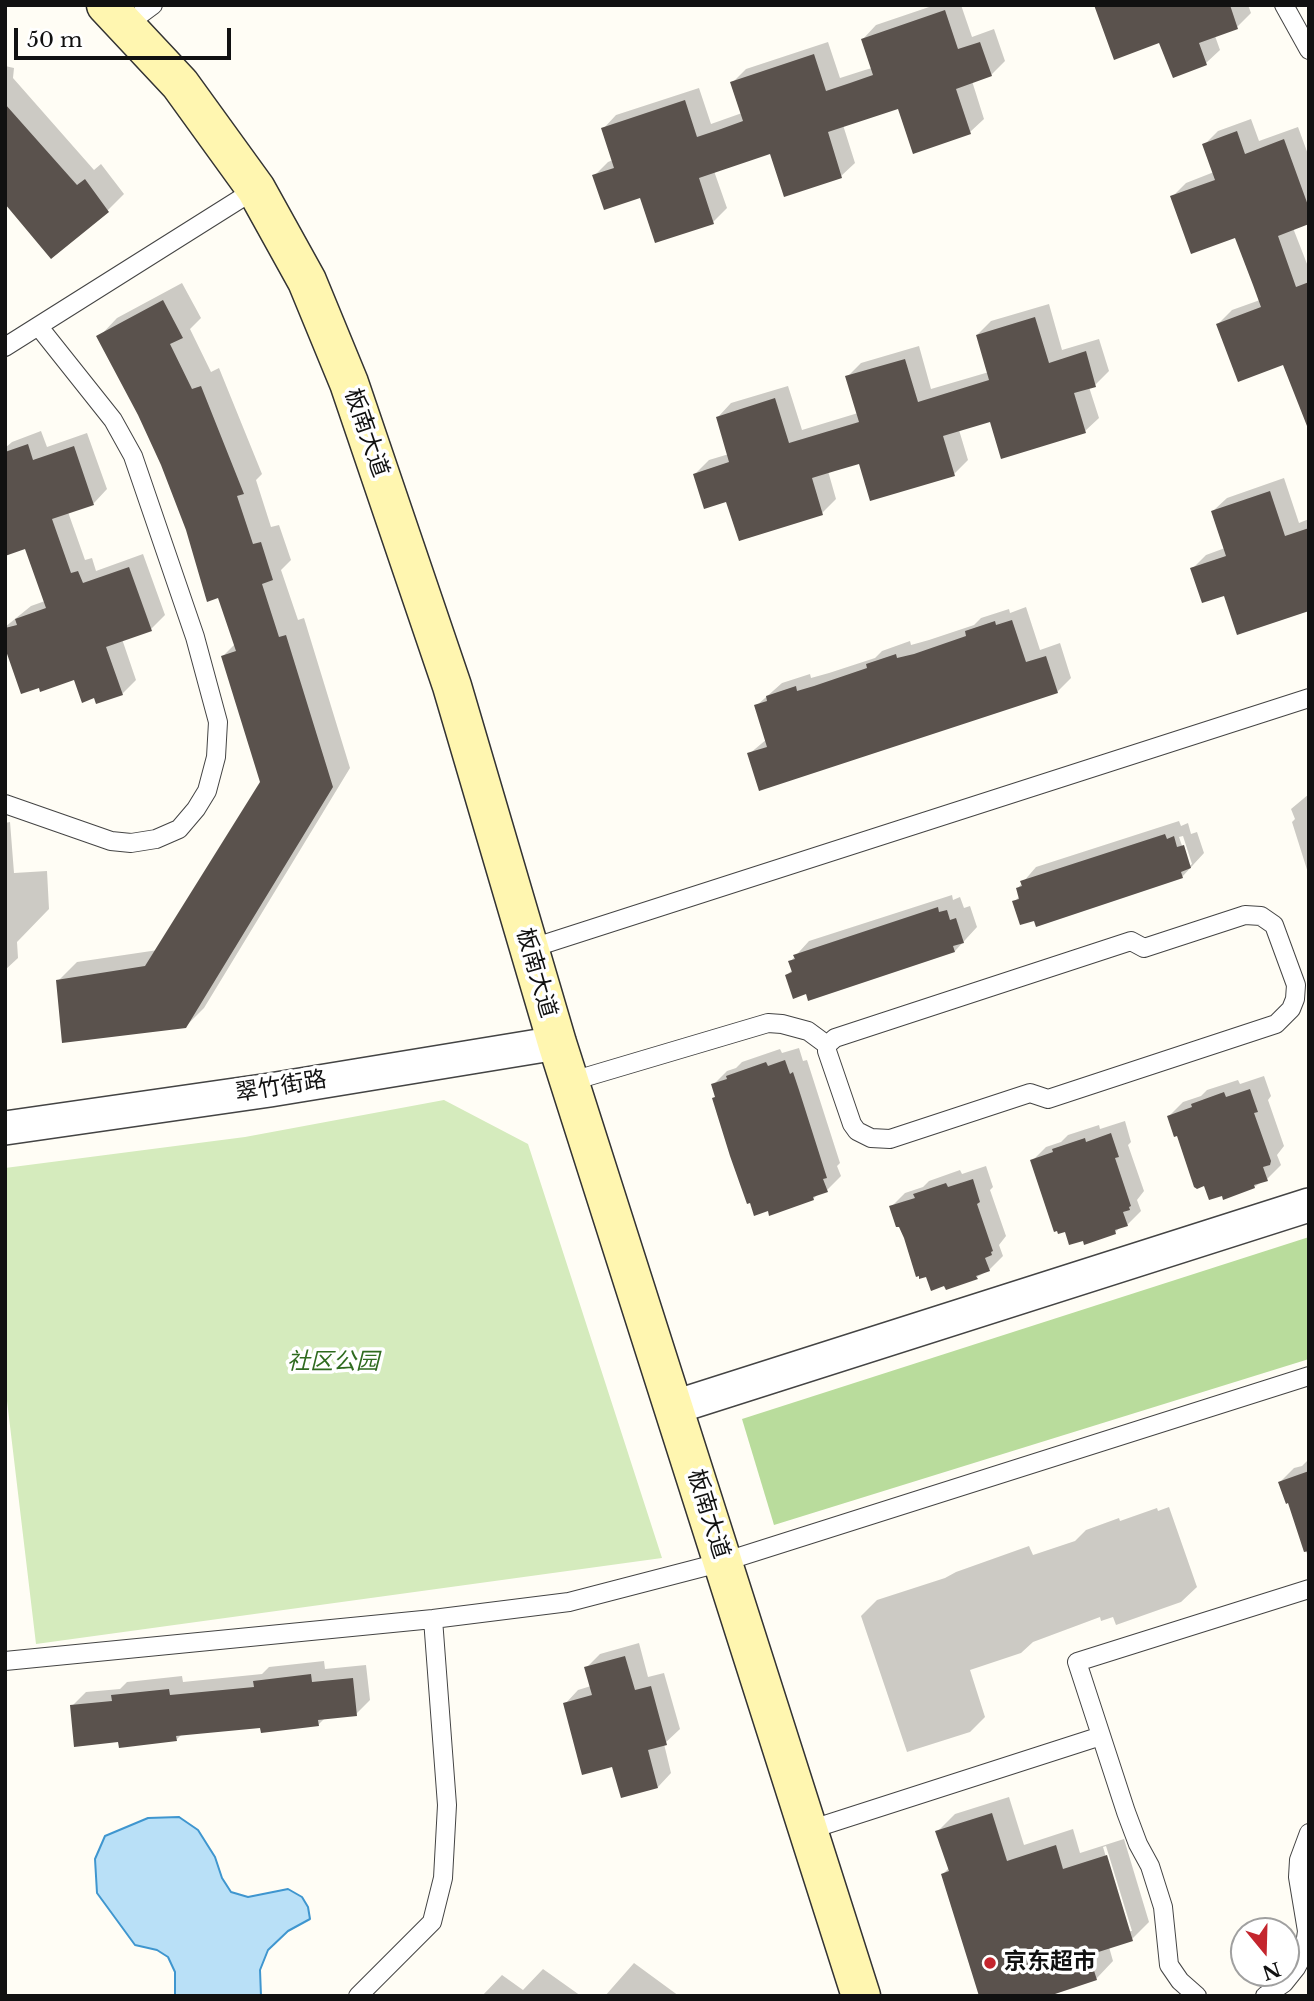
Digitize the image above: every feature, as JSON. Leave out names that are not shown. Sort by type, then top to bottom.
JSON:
[{"type":"main road","name":"板南大道","points":[[128,12],[256,189],[307,281],[349,383],[452,686],[557,1044],[861,1996]]},
{"type":"street","name":"翠竹街路","points":[[5,1128],[270,1090],[557,1044]]},
{"type":"street","points":[[675,1407],[1309,1205]]},
{"type":"lane","points":[[1284,5],[1309,50]]},
{"type":"lane","points":[[5,347],[256,189]]},
{"type":"lane","points":[[5,804],[111,841],[131,843],[156,839],[179,829],[196,809],[207,791],[216,757],[218,722],[195,637],[133,456],[113,420],[39,327]]},
{"type":"lane","points":[[529,949],[1309,698]]},
{"type":"lane","points":[[569,1082],[768,1023],[782,1024],[808,1031],[827,1045],[830,1062],[852,1124],[872,1138],[890,1139],[1030,1093],[1048,1098],[1272,1026],[1291,1009],[1296,985],[1274,925],[1261,916],[1245,915],[1144,948],[1131,941],[844,1034],[827,1045]]},
{"type":"lane","points":[[5,1661],[433,1619],[569,1602],[723,1562],[1309,1376]]},
{"type":"lane","points":[[1198,1996],[1180,1981],[1170,1965],[1163,1907],[1150,1866],[1126,1812],[1077,1662],[1309,1589]]},
{"type":"lane","points":[[358,1996],[432,1922],[443,1878],[447,1805],[433,1619]]},
{"type":"lane","points":[[809,1830],[1101,1736]]},
{"type":"lane","points":[[1265,1996],[1284,1983],[1304,1953],[1307,1931],[1298,1877],[1299,1860],[1309,1833]]},
{"type":"green space","name":"社区公园","points":[[444,1100],[528,1144],[662,1558],[36,1644],[5,1384],[5,1168],[245,1137]]},
{"type":"green space","points":[[1309,1237],[1309,1359],[774,1525],[742,1419]]},
{"type":"water","points":[[179,1817],[198,1830],[215,1857],[222,1878],[231,1892],[248,1897],[288,1889],[302,1897],[308,1907],[310,1919],[288,1931],[268,1950],[260,1970],[261,1996],[175,1996],[175,1972],[168,1957],[157,1950],[135,1945],[97,1893],[95,1859],[105,1836],[148,1818]]},
{"type":"building","points":[[1094,5],[1230,5],[1238,29],[1199,43],[1207,65],[1173,78],[1159,43],[1114,60]]},
{"type":"building","points":[[945,10],[958,49],[980,42],[992,76],[956,89],[971,134],[913,154],[898,109],[828,132],[842,178],[784,197],[770,154],[699,178],[714,224],[655,243],[640,198],[604,210],[592,175],[614,168],[601,128],[685,100],[697,137],[721,129],[743,121],[730,82],[814,54],[826,91],[850,83],[873,75],[861,39]]},
{"type":"building","points":[[5,104],[77,185],[85,179],[109,212],[51,259],[5,204]]},
{"type":"building","points":[[1237,131],[1245,154],[1284,139],[1309,208],[1309,224],[1278,236],[1296,287],[1309,282],[1307,426],[1283,365],[1238,382],[1216,324],[1261,307],[1253,285],[1235,238],[1191,254],[1170,196],[1215,180],[1202,144]]},
{"type":"building","points":[[163,300],[183,338],[170,344],[192,389],[201,386],[244,494],[237,496],[253,544],[261,542],[273,580],[262,584],[279,637],[286,635],[333,787],[186,1028],[62,1043],[56,980],[145,966],[260,782],[221,656],[236,651],[218,598],[207,602],[186,530],[161,465],[96,336]]},
{"type":"building","points":[[1035,317],[1049,363],[1086,351],[1096,387],[1074,393],[1086,433],[1001,459],[990,422],[943,436],[955,476],[870,501],[859,464],[835,471],[812,478],[823,515],[739,541],[726,502],[704,509],[693,474],[729,462],[716,417],[775,398],[789,443],[859,422],[845,376],[905,359],[918,402],[989,380],[976,335]]},
{"type":"building","points":[[28,444],[33,460],[74,446],[94,505],[52,519],[71,573],[78,571],[83,583],[129,567],[152,631],[106,647],[123,695],[96,704],[94,698],[82,703],[74,680],[40,692],[39,688],[21,694],[5,648],[5,628],[17,625],[15,619],[46,608],[25,549],[5,556],[5,452]]},
{"type":"building","points":[[1270,491],[1285,536],[1309,528],[1309,611],[1237,635],[1224,596],[1202,603],[1190,568],[1226,556],[1211,511]]},
{"type":"building","points":[[1012,620],[1026,662],[1046,656],[1058,693],[759,791],[747,753],[767,747],[754,705],[767,701],[766,696],[796,686],[797,691],[814,686],[867,668],[866,664],[896,654],[897,658],[914,654],[966,636],[965,631],[995,621],[996,625]]},
{"type":"building","points":[[1165,834],[1167,839],[1174,836],[1177,847],[1184,845],[1191,868],[1181,872],[1183,878],[1036,927],[1034,921],[1020,925],[1012,901],[1019,899],[1016,888],[1022,886],[1020,881]]},
{"type":"building","points":[[938,907],[939,912],[947,910],[950,920],[956,918],[964,943],[953,946],[955,952],[808,1001],[806,994],[793,999],[785,975],[792,972],[788,961],[795,959],[793,955]]},
{"type":"building","points":[[785,1060],[790,1074],[793,1072],[799,1090],[827,1178],[823,1179],[828,1192],[813,1197],[814,1200],[769,1216],[768,1211],[754,1216],[730,1156],[712,1098],[715,1097],[711,1084],[766,1062],[768,1066]]},
{"type":"building","points":[[1250,1089],[1258,1112],[1254,1113],[1271,1161],[1270,1165],[1263,1167],[1268,1181],[1223,1200],[1222,1196],[1209,1200],[1204,1186],[1197,1189],[1194,1187],[1177,1136],[1174,1137],[1167,1116],[1224,1092],[1226,1097]]},
{"type":"building","points":[[1111,1133],[1119,1157],[1115,1158],[1131,1206],[1130,1210],[1123,1212],[1128,1226],[1115,1230],[1116,1234],[1084,1245],[1083,1241],[1069,1245],[1065,1232],[1054,1232],[1030,1160],[1085,1138],[1086,1142]]},
{"type":"building","points":[[973,1179],[980,1202],[977,1204],[993,1251],[992,1255],[985,1258],[990,1271],[976,1276],[978,1279],[946,1290],[944,1286],[931,1291],[926,1277],[916,1277],[904,1238],[899,1227],[896,1227],[889,1206],[915,1198],[913,1194],[946,1183],[948,1187]]},
{"type":"building","points":[[1309,1471],[1309,1551],[1304,1552],[1278,1482]]},
{"type":"building","points":[[625,1656],[635,1690],[651,1686],[667,1745],[648,1750],[658,1788],[621,1798],[612,1767],[582,1775],[563,1703],[592,1695],[584,1667]]},
{"type":"building","points":[[311,1674],[312,1682],[353,1678],[357,1716],[318,1720],[319,1726],[261,1733],[260,1728],[176,1736],[177,1741],[119,1748],[118,1742],[74,1747],[70,1705],[112,1701],[111,1695],[169,1689],[170,1695],[254,1687],[253,1681]]},
{"type":"building","points":[[992,1813],[1007,1861],[1056,1845],[1063,1869],[1107,1855],[1133,1941],[1089,1955],[1097,1980],[1049,1996],[979,1996],[941,1874],[949,1871],[935,1831]]},
{"type":"place","name":"京东超市","points":[[990,1963]]}]
